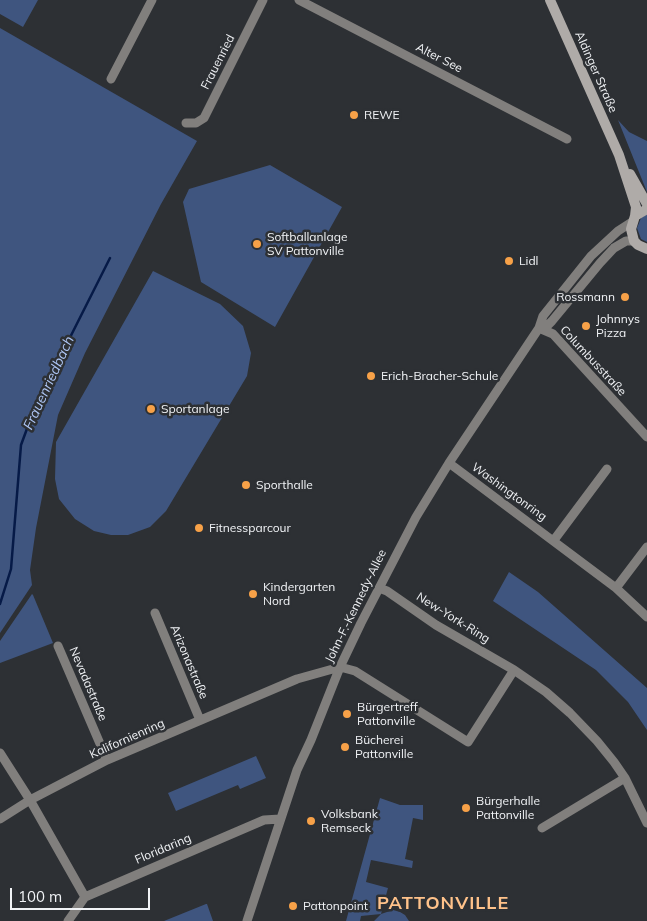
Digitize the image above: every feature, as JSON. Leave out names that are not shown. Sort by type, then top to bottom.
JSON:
[{"type":"main road","name":"Aldinger Straße","points":[[550,0],[619,155]]},
{"type":"main road","points":[[619,155],[647,204]]},
{"type":"main road","points":[[619,155],[636,207],[632,235],[638,245],[647,249]]},
{"type":"main road","points":[[634,219],[647,209]]},
{"type":"street","points":[[111,79],[152,0]]},
{"type":"street","name":"Frauenried","points":[[186,123],[200,122],[207,113],[264,0]]},
{"type":"street","name":"Alter See","points":[[299,0],[568,139]]},
{"type":"street","name":"John-F.-Kennedy-Allee","points":[[247,921],[297,770],[340,668],[416,517],[449,463],[540,328],[543,316],[591,256],[634,219]]},
{"type":"street","name":"John-F.-Kennedy-Allee","points":[[540,328],[548,326],[614,248],[626,242],[634,241]]},
{"type":"street","name":"Columbusstraße","points":[[540,328],[553,334],[647,438]]},
{"type":"street","name":"Washingtonring","points":[[449,463],[616,588],[647,617]]},
{"type":"street","points":[[554,540],[608,469]]},
{"type":"street","points":[[616,588],[647,547]]},
{"type":"street","name":"New-York-Ring","points":[[379,588],[387,591],[436,625],[514,670],[546,692],[570,712],[597,741],[625,778],[647,823]]},
{"type":"street","name":"Arizonastraße","points":[[155,613],[200,720]]},
{"type":"street","name":"Nevadastraße","points":[[58,646],[107,760]]},
{"type":"street","points":[[340,668],[355,671],[468,742],[514,670]]},
{"type":"street","name":"Kalifornienring","points":[[0,819],[30,800],[107,760],[297,679],[340,668]]},
{"type":"street","points":[[0,753],[30,800],[84,897],[68,921]]},
{"type":"street","points":[[542,828],[625,778]]},
{"type":"street","name":"Floridaring","points":[[84,897],[264,820],[280,819]]},
{"type":"shaded area","points":[[0,0],[38,0],[23,27],[0,14]]},
{"type":"shaded area","points":[[0,28],[197,141],[161,204],[85,353],[58,415],[36,528],[30,570],[32,585],[0,633]]},
{"type":"shaded area","points":[[618,120],[629,132],[647,141],[647,192]]},
{"type":"shaded area","name":"Softballanlage SV Pattonville","points":[[270,165],[342,207],[275,327],[201,282],[183,202],[189,189]]},
{"type":"shaded area","points":[[647,214],[647,242],[641,239],[637,228],[641,218]]},
{"type":"shaded area","name":"Sportanlage","points":[[153,271],[220,304],[243,326],[251,353],[247,376],[166,511],[150,527],[128,535],[111,535],[94,531],[75,519],[59,499],[55,479],[56,442]]},
{"type":"shaded area","points":[[509,572],[538,592],[647,688],[647,730],[628,702],[596,670],[493,601]]},
{"type":"shaded area","points":[[32,594],[53,643],[0,663],[0,641]]},
{"type":"shaded area","points":[[256,756],[266,778],[240,789],[238,785],[176,811],[168,793]]},
{"type":"shaded area","points":[[380,798],[400,805],[423,805],[423,820],[413,818],[405,859],[413,861],[412,868],[371,860],[366,882],[388,888],[381,914],[361,916],[360,921],[346,921]]},
{"type":"shaded area","points":[[206,904],[213,921],[164,921]]},
{"type":"shaded area","points":[[393,910],[405,915],[409,921],[374,921],[381,914]]},
{"type":"waterway","name":"Frauenriedbach","points":[[0,604],[11,569],[21,445],[35,407],[110,258]]},
{"type":"place","name":"REWE","points":[[354,115]]},
{"type":"place","name":"Softballanlage SV Pattonville","points":[[257,244]]},
{"type":"place","name":"Lidl","points":[[509,261]]},
{"type":"place","name":"Rossmann","points":[[625,297]]},
{"type":"place","name":"Johnnys Pizza","points":[[586,326]]},
{"type":"place","name":"Erich-Bracher-Schule","points":[[371,376]]},
{"type":"place","name":"Sportanlage","points":[[151,409]]},
{"type":"place","name":"Sporthalle","points":[[246,485]]},
{"type":"place","name":"Fitnessparcour","points":[[199,528]]},
{"type":"place","name":"Kindergarten Nord","points":[[253,594]]},
{"type":"place","name":"Bürgertreff Pattonville","points":[[347,714]]},
{"type":"place","name":"Bücherei Pattonville","points":[[345,747]]},
{"type":"place","name":"Bürgerhalle Pattonville","points":[[466,808]]},
{"type":"place","name":"Volksbank Remseck","points":[[311,821]]},
{"type":"place","name":"Pattonpoint","points":[[293,906]]},
{"type":"district","name":"PATTONVILLE","points":[[443,904]]}]
